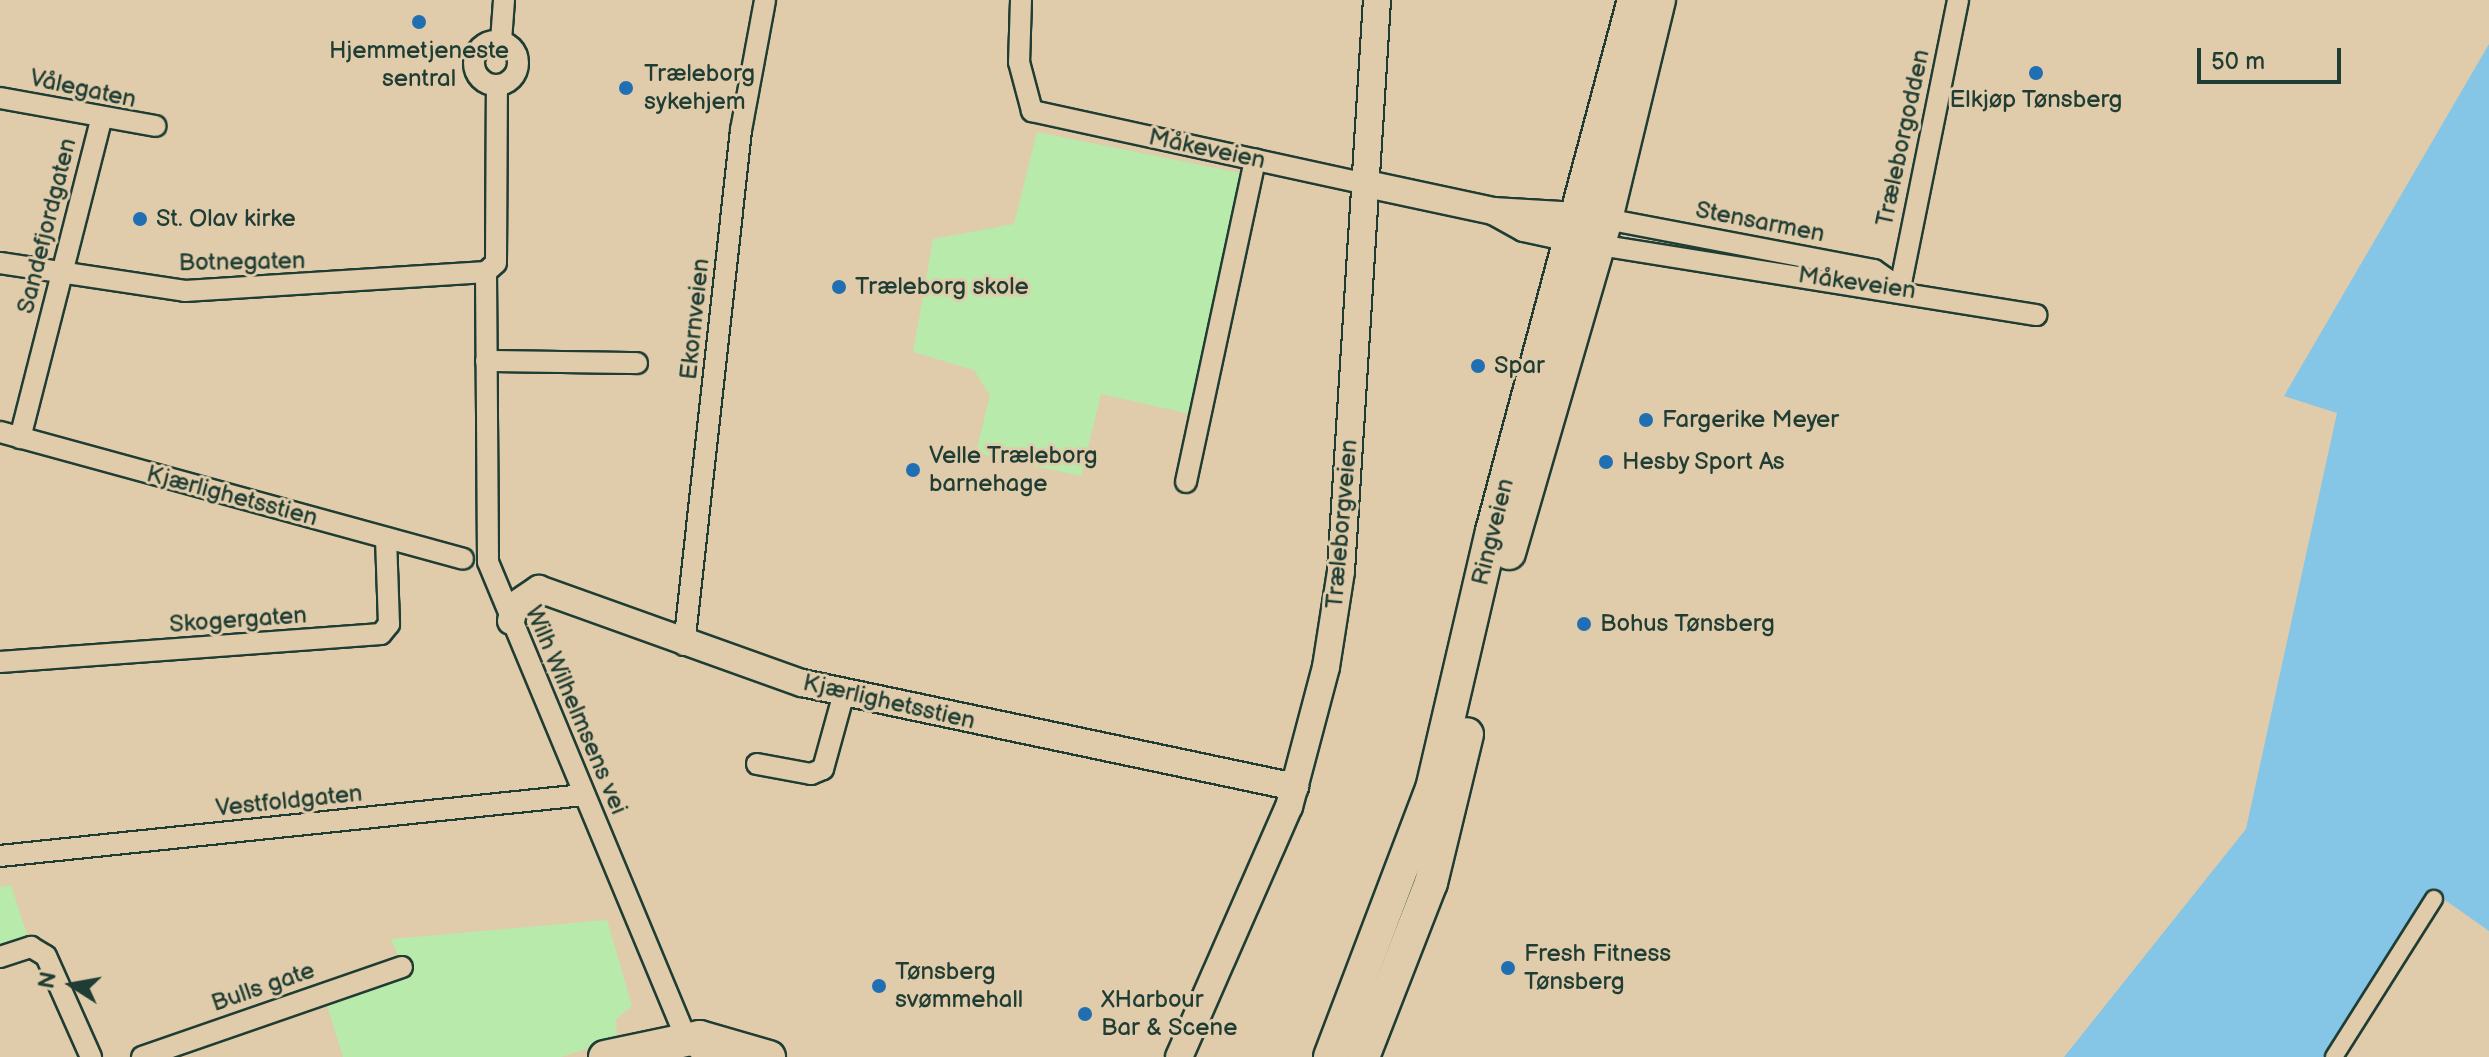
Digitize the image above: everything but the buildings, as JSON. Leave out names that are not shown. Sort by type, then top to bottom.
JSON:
[{"type":"main road","name":"Ringveien","points":[[1363,1057],[1444,838],[1588,229],[1634,0]]},
{"type":"main road","name":"Ringveien","points":[[1330,1057],[1432,789],[1588,229],[1659,0]]},
{"type":"main road","points":[[646,1057],[737,1044],[769,1057]]},
{"type":"main road","points":[[605,1057],[700,1050]]},
{"type":"street","points":[[501,41],[474,56],[478,77],[497,86],[519,65],[501,41],[504,0]]},
{"type":"street","name":"Ekornveien","points":[[684,645],[741,130],[765,0]]},
{"type":"street","name":"Måkeveien","points":[[1021,0],[1021,77],[1032,111],[1493,211],[1524,228],[1588,229]]},
{"type":"street","name":"Træleborgveien","points":[[1179,1057],[1295,787],[1341,571],[1377,0]]},
{"type":"street","name":"Træleborgodden","points":[[1900,288],[1958,0]]},
{"type":"street","name":"Wilh Wilhelmsens vei","points":[[497,86],[496,263],[486,272],[484,542],[511,621],[583,795],[700,1050]]},
{"type":"street","name":"Vålegaten","points":[[0,98],[101,121],[156,126]]},
{"type":"street","name":"Sandefjordgaten","points":[[10,435],[62,275],[101,121]]},
{"type":"street","points":[[1186,482],[1255,159]]},
{"type":"street","name":"Stensarmen","points":[[1588,229],[1874,270],[1900,288]]},
{"type":"street","name":"Botnegaten","points":[[0,263],[62,275],[249,291],[486,272]]},
{"type":"street","name":"Måkeveien","points":[[1900,288],[2036,315]]},
{"type":"street","points":[[486,361],[637,363]]},
{"type":"street","name":"Kjærlighetsstien","points":[[10,435],[463,559]]},
{"type":"street","name":"Skogergaten","points":[[0,662],[381,634],[389,624],[386,538]]},
{"type":"street","name":"Kjærlighetsstien","points":[[511,621],[515,605],[539,589],[684,645],[844,693],[1295,787]]},
{"type":"street","points":[[757,764],[823,769],[844,693]]},
{"type":"street","name":"Vestfoldgaten","points":[[0,856],[583,795]]},
{"type":"street","points":[[2334,1057],[2434,899]]},
{"type":"street","points":[[0,957],[31,947],[46,956],[91,1057]]},
{"type":"street","name":"Bulls gate","points":[[142,1057],[402,967]]},
{"type":"green space","points":[[1037,132],[1246,174],[1190,414],[1101,394],[1081,476],[976,453],[990,395],[974,370],[913,352],[933,239],[1014,224]]},
{"type":"green space","points":[[11,885],[31,947],[0,957],[0,887]]},
{"type":"green space","points":[[607,920],[632,1006],[616,1019],[617,1039],[561,1057],[343,1057],[326,1002],[404,970],[391,939]]},
{"type":"water","points":[[2489,44],[2489,931],[2435,893],[2329,1057],[2064,1057],[2246,829],[2337,413],[2284,396]]},
{"type":"place","name":"Hjemmetjeneste sentral","points":[[419,22]]},
{"type":"place","name":"Elkjøp Tønsberg","points":[[2036,73]]},
{"type":"place","name":"Træleborg sykehjem","points":[[626,88]]},
{"type":"place","name":"St. Olav kirke","points":[[140,219]]},
{"type":"place","name":"Træleborg skole","points":[[839,287]]},
{"type":"place","name":"Spar","points":[[1478,366]]},
{"type":"place","name":"Fargerike Meyer","points":[[1646,420]]},
{"type":"place","name":"Hesby Sport As","points":[[1606,462]]},
{"type":"place","name":"Velle Træleborg barnehage","points":[[913,470]]},
{"type":"place","name":"Bohus Tønsberg","points":[[1584,624]]},
{"type":"place","name":"Fresh Fitness Tønsberg","points":[[1508,968]]},
{"type":"place","name":"Tønsberg svømmehall","points":[[879,986]]},
{"type":"place","name":"XHarbour Bar & Scene","points":[[1085,1014]]}]
